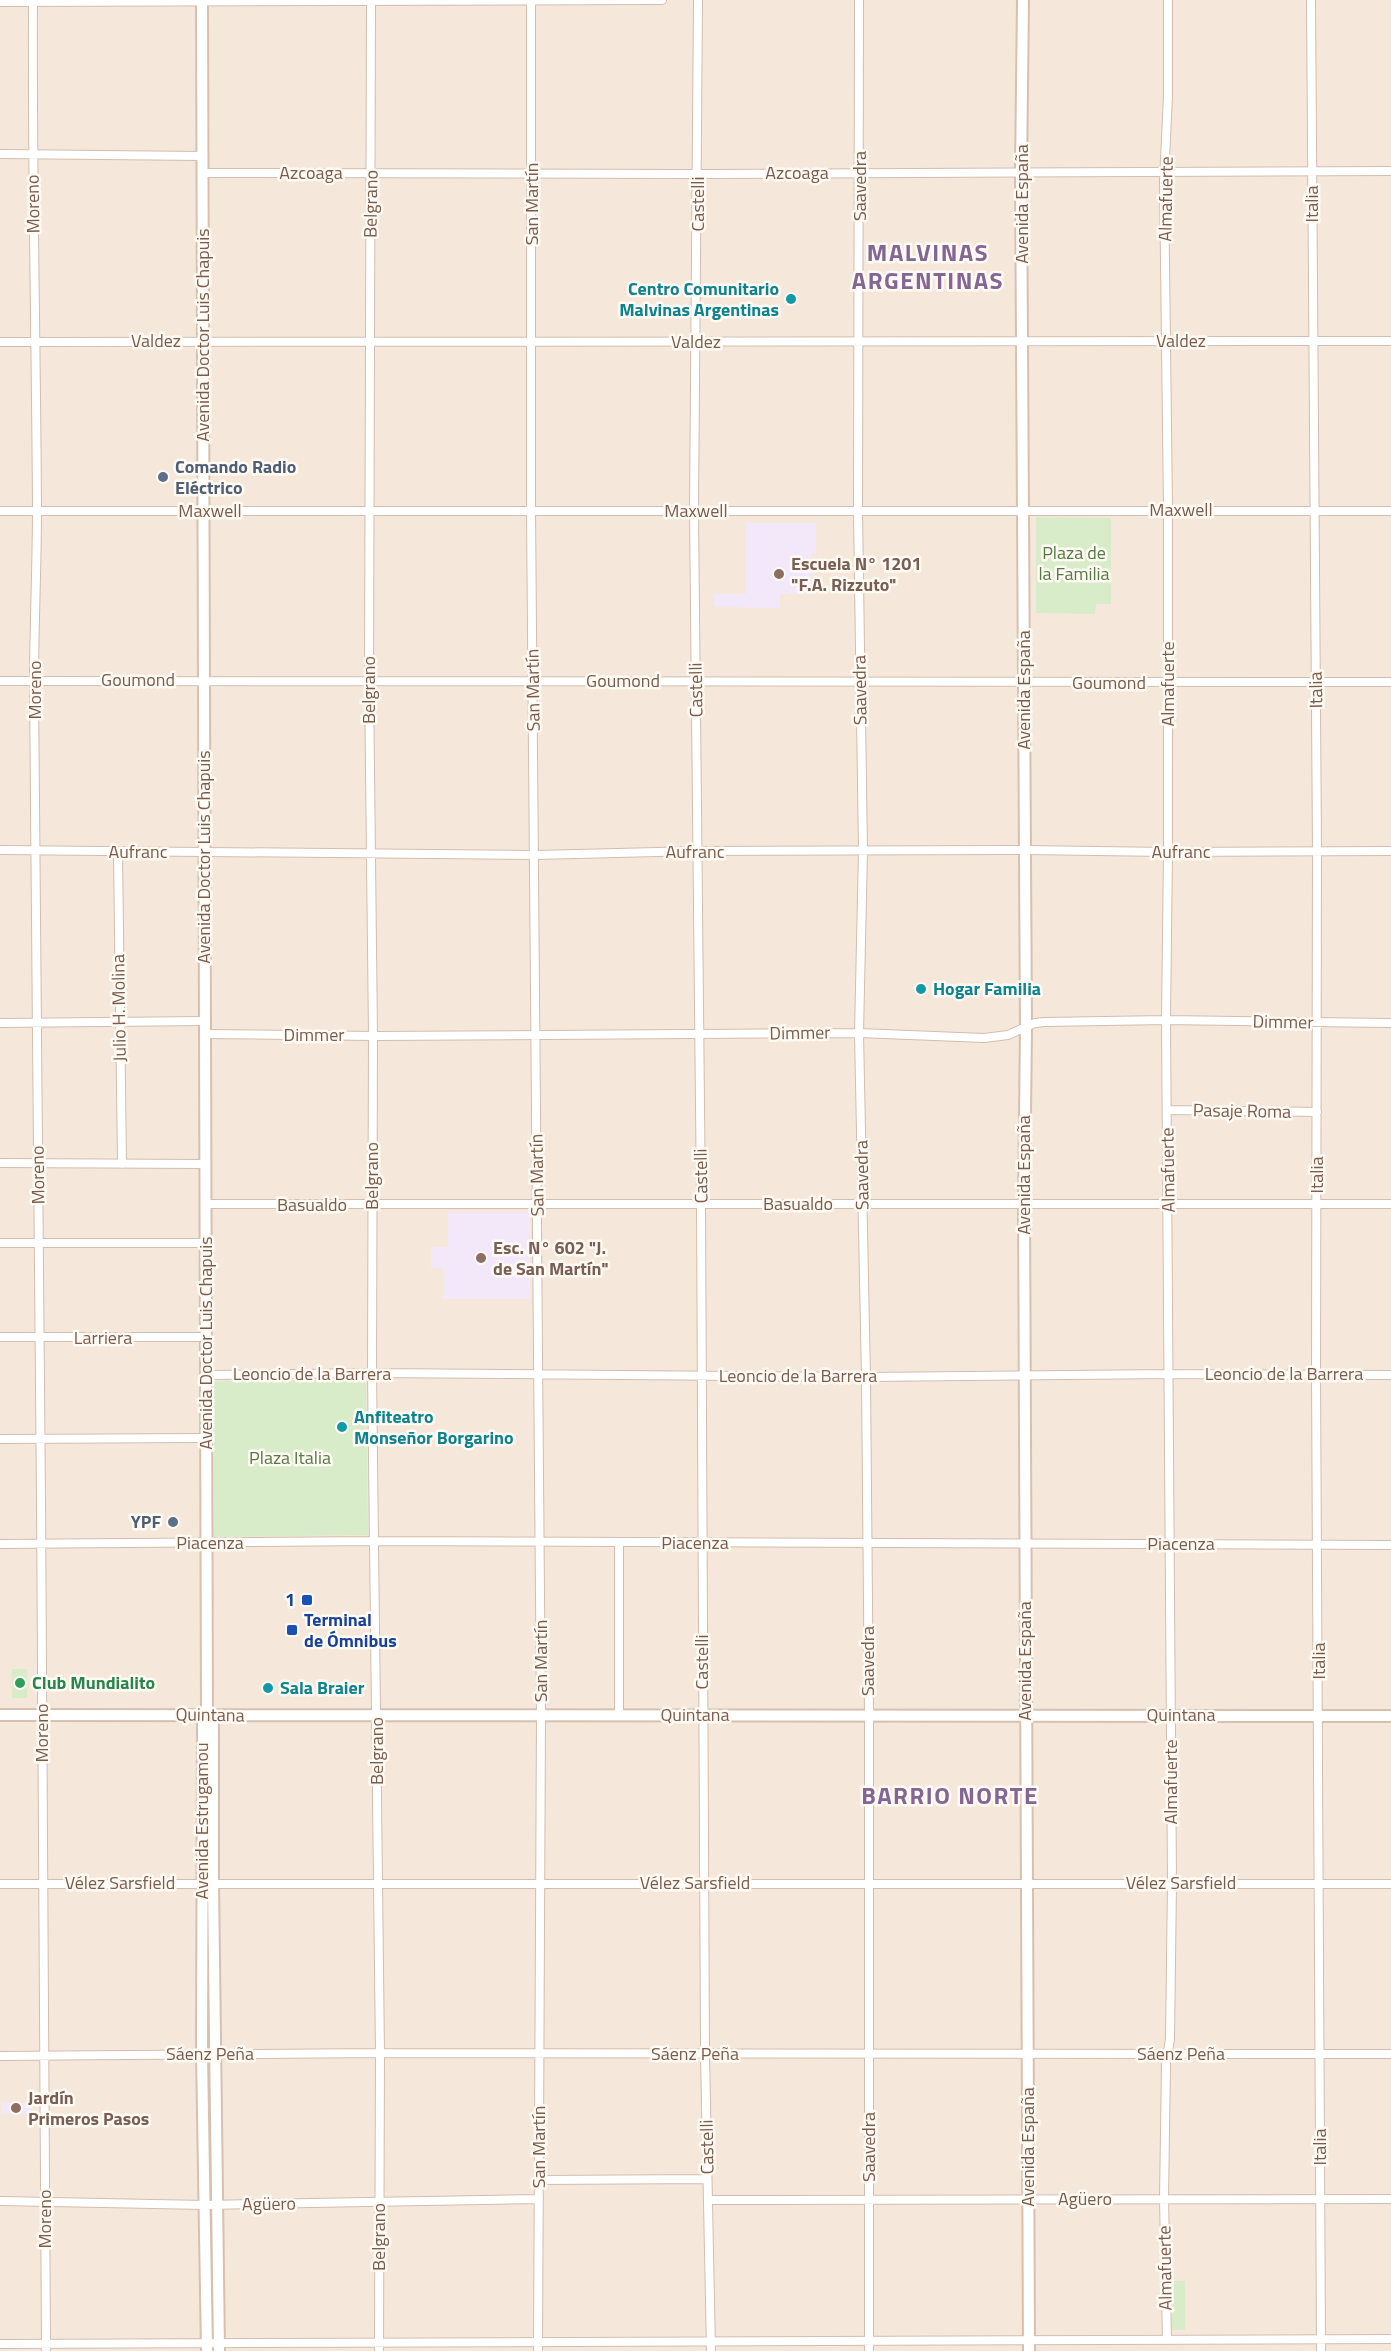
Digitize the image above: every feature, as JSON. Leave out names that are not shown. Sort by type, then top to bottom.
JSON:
[{"type":"main road","name":"Avenida España","points":[[1023,0],[1021,172],[1026,1028],[1024,1375],[1029,2346]]},
{"type":"main road","name":"Avenida Doctor Luis Chapuis","points":[[202,1],[207,1715]]},
{"type":"main road","name":"Quintana","points":[[0,1715],[1391,1716]]},
{"type":"main road","name":"Avenida Estrugamou","points":[[207,1715],[213,1723],[202,2055],[207,2346]]},
{"type":"main road","name":"Avenida Estrugamou","points":[[207,1882],[215,2054],[219,2346]]},
{"type":"street","name":"Belgrano","points":[[371,0],[369,680],[373,1036],[372,1373],[380,2054],[379,2347]]},
{"type":"street","name":"San Martín","points":[[531,0],[531,510],[536,855],[535,1034],[541,1715],[538,2346]]},
{"type":"street","points":[[0,2],[662,0]]},
{"type":"street","name":"Castelli","points":[[698,0],[694,511],[701,1204],[705,2054],[711,2351]]},
{"type":"street","name":"Saavedra","points":[[859,0],[858,512],[863,851],[859,1033],[866,1377],[869,2351]]},
{"type":"street","name":"Almafuerte","points":[[1167,2340],[1164,2199],[1167,2054],[1170,2039],[1172,1883],[1166,1020],[1168,509],[1165,171],[1168,0]]},
{"type":"street","name":"Italia","points":[[1311,0],[1317,852],[1316,1375],[1319,1545],[1321,2351]]},
{"type":"street","name":"Moreno","points":[[33,1],[32,154],[37,511],[34,680],[38,850],[36,1023],[40,1244],[46,2347]]},
{"type":"street","points":[[0,154],[203,156]]},
{"type":"street","name":"Azcoaga","points":[[202,173],[698,174],[1391,171]]},
{"type":"street","name":"Valdez","points":[[0,342],[1391,341]]},
{"type":"street","name":"Maxwell","points":[[0,511],[858,512],[1168,509],[1391,511]]},
{"type":"street","name":"Goumond","points":[[0,681],[1391,682]]},
{"type":"street","name":"Aufranc","points":[[0,850],[118,853],[536,855],[698,851],[1391,851]]},
{"type":"street","name":"Julio H. Molina","points":[[118,853],[122,1164]]},
{"type":"street","name":"Dimmer","points":[[205,1034],[373,1036],[859,1033],[984,1038],[1008,1035],[1035,1023],[1044,1022],[1166,1020],[1391,1023]]},
{"type":"street","points":[[0,1023],[205,1021]]},
{"type":"street","name":"Pasaje Roma","points":[[1167,1110],[1317,1112]]},
{"type":"street","points":[[0,1163],[205,1164]]},
{"type":"street","name":"Basualdo","points":[[206,1204],[1391,1204]]},
{"type":"street","points":[[0,1244],[206,1243]]},
{"type":"street","name":"Larriera","points":[[0,1337],[206,1337]]},
{"type":"street","name":"Leoncio de la Barrera","points":[[206,1375],[372,1373],[866,1377],[1169,1374],[1391,1375]]},
{"type":"street","points":[[0,1439],[206,1438]]},
{"type":"street","name":"Piacenza","points":[[0,1544],[374,1541],[1391,1545]]},
{"type":"street","points":[[619,1543],[620,1715]]},
{"type":"street","name":"Vélez Sarsfield","points":[[0,1884],[207,1882],[1391,1884]]},
{"type":"street","name":"Sáenz Peña","points":[[0,2056],[1391,2054]]},
{"type":"street","points":[[539,2180],[707,2179]]},
{"type":"street","name":"Agüero","points":[[0,2201],[218,2205],[539,2199]]},
{"type":"street","name":"Agüero","points":[[708,2200],[1391,2199]]},
{"type":"street","points":[[0,2344],[46,2347],[379,2347],[538,2346],[711,2341],[869,2341],[1029,2346],[1167,2340],[1391,2339]]},
{"type":"street","points":[[1177,2341],[1177,2351]]},
{"type":"shaded area","points":[[0,0],[1391,0],[1391,2351],[0,2351]]},
{"type":"shaded area","name":"Escuela N° 1201 \"F.A. Rizzuto\"","points":[[746,523],[816,523],[816,553],[811,553],[811,594],[780,594],[780,608],[714,607],[714,594],[746,594]]},
{"type":"shaded area","name":"Esc. N° 602 \"J. de San Martín\"","points":[[448,1212],[530,1212],[530,1299],[443,1299],[443,1269],[431,1268],[431,1247],[448,1247]]},
{"type":"shaded area","name":"Jardín Primeros Pasos","points":[[1,2102],[31,2103],[31,2114],[1,2114]]},
{"type":"green space","name":"Plaza de la Familia","points":[[1036,517],[1111,518],[1111,604],[1096,604],[1095,614],[1036,613]]},
{"type":"green space","name":"Plaza Italia","points":[[366,1380],[368,1535],[214,1537],[214,1381]]},
{"type":"green space","name":"Club Mundialito","points":[[12,1669],[27,1669],[27,1698],[12,1698]]},
{"type":"green space","points":[[1173,2281],[1185,2281],[1185,2330],[1172,2330]]},
{"type":"place","name":"Centro Comunitario Malvinas Argentinas","points":[[791,299]]},
{"type":"place","name":"Comando Radio Eléctrico","points":[[163,477]]},
{"type":"place","name":"Escuela N° 1201 \"F.A. Rizzuto\"","points":[[779,574]]},
{"type":"place","name":"Hogar Familia","points":[[921,989]]},
{"type":"place","name":"Esc. N° 602 \"J. de San Martín\"","points":[[481,1258]]},
{"type":"place","name":"Anfiteatro Monseñor Borgarino","points":[[342,1427]]},
{"type":"place","name":"YPF","points":[[173,1522]]},
{"type":"place","name":"1","points":[[307,1600]]},
{"type":"place","name":"Terminal de Ómnibus","points":[[292,1630]]},
{"type":"place","name":"Club Mundialito","points":[[20,1683]]},
{"type":"place","name":"Sala Braier","points":[[268,1688]]},
{"type":"place","name":"Jardín Primeros Pasos","points":[[16,2108]]},
{"type":"district","name":"MALVINAS ARGENTINAS","points":[[928,267]]},
{"type":"district","name":"BARRIO NORTE","points":[[950,1796]]}]
